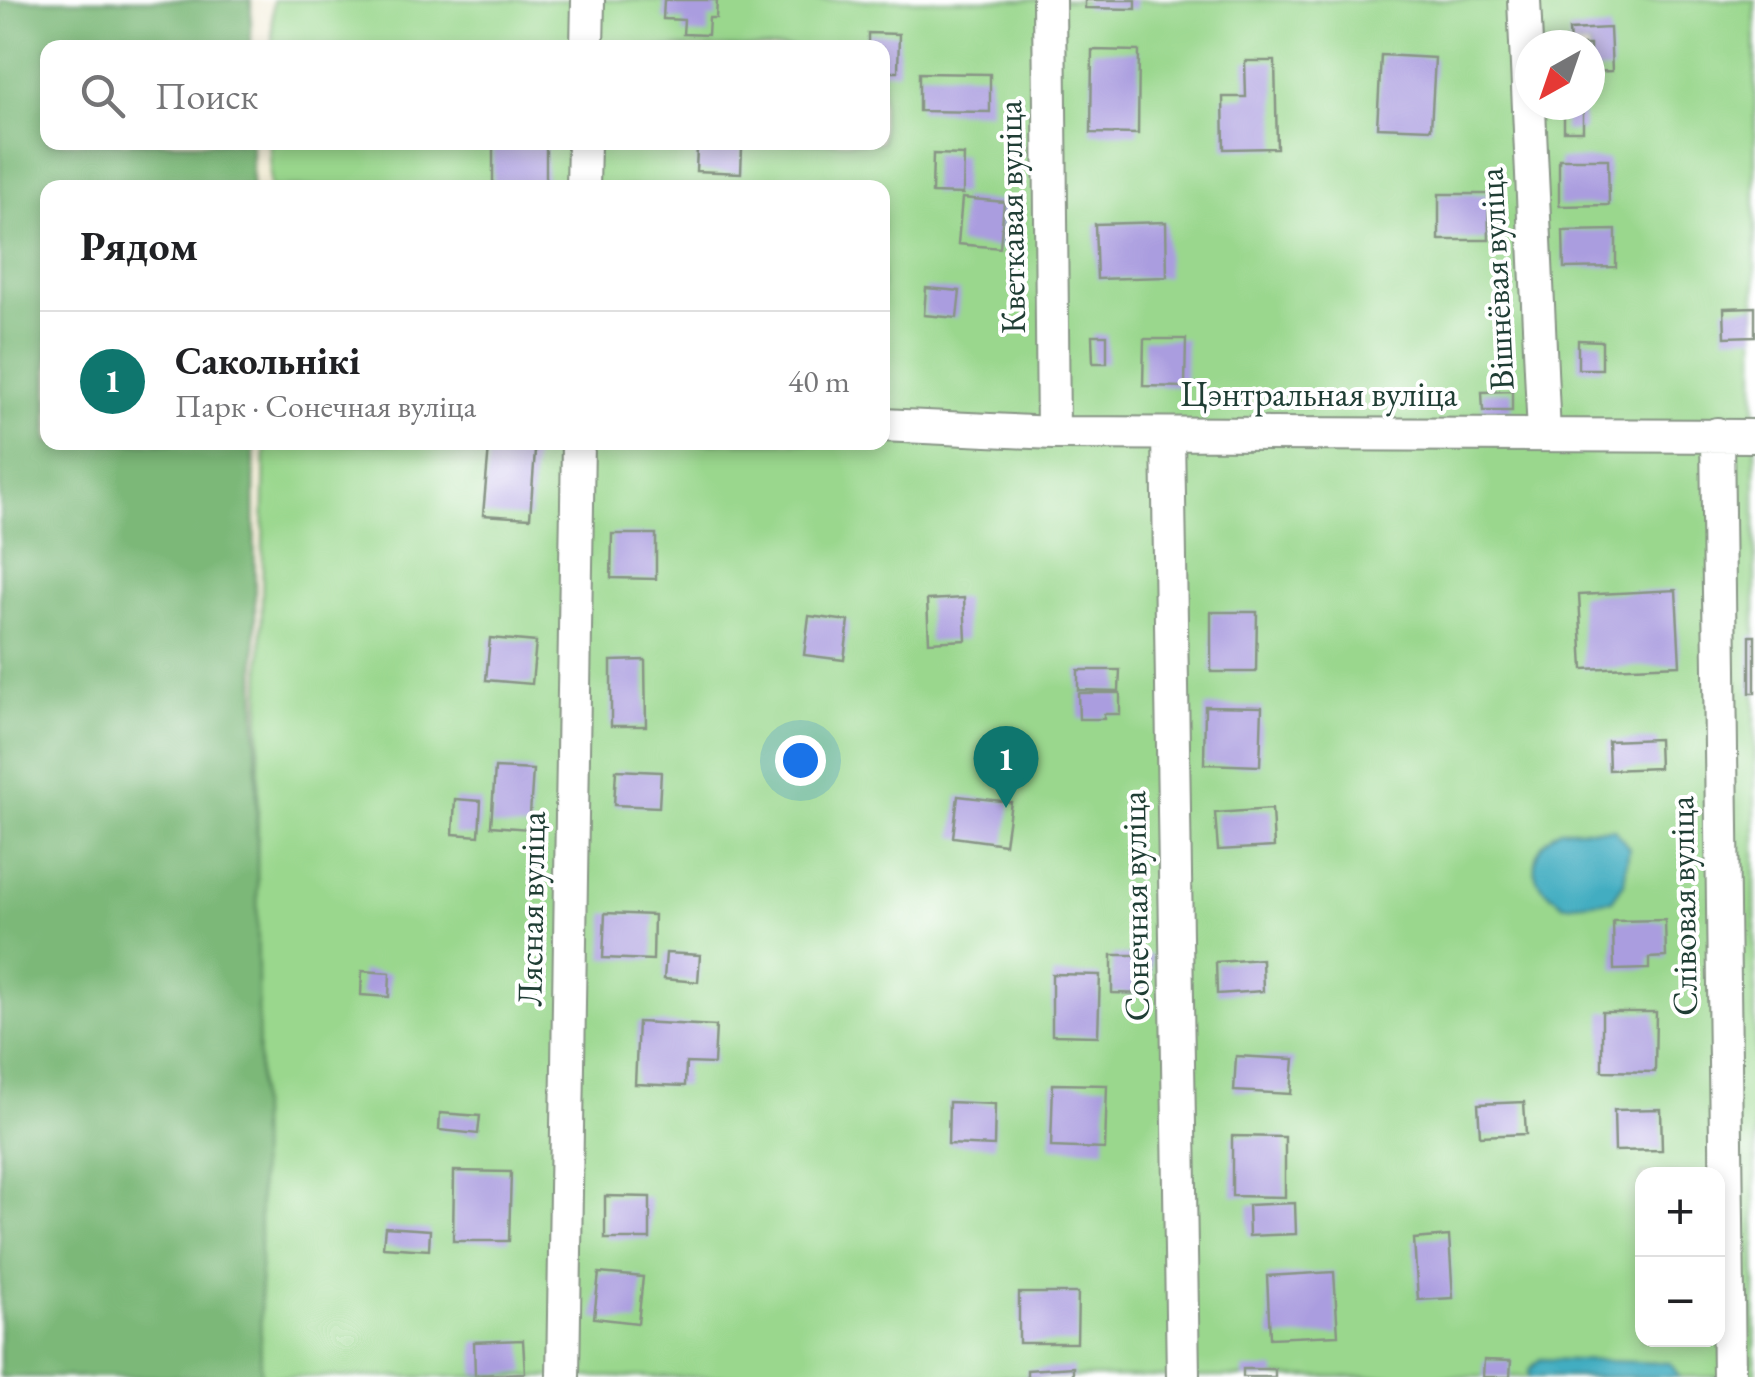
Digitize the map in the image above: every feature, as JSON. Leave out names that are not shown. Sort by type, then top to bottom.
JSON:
[{"type":"street","points":[[587,40],[588,0]]},
{"type":"street","name":"Кветкавая вуліца","points":[[1049,0],[1053,433]]},
{"type":"street","name":"Вішнёвая вуліца","points":[[1524,0],[1544,435]]},
{"type":"street","points":[[584,150],[584,180]]},
{"type":"street","name":"Цэнтральная вуліца","points":[[890,425],[1053,433],[1755,436]]},
{"type":"street","name":"Сонечная вуліца","points":[[1168,434],[1182,1377]]},
{"type":"street","name":"Слівовая вуліца","points":[[1717,434],[1729,1377]]},
{"type":"street","name":"Лясная вуліца","points":[[563,1377],[578,450]]},
{"type":"green space","points":[[0,0],[251,0],[251,40],[40,40],[40,150],[252,150],[252,180],[40,180],[40,450],[254,450],[261,1377],[0,1377]]},
{"type":"green space","points":[[273,0],[1755,0],[1755,1377],[247,1377],[265,450],[890,450],[890,180],[270,180],[270,150],[890,150],[890,40],[272,40]]},
{"type":"water","points":[[1560,829],[1614,829],[1629,848],[1624,883],[1612,900],[1564,905],[1539,883],[1535,866],[1538,851]]},
{"type":"water","points":[[1540,1359],[1671,1363],[1679,1377],[1529,1377],[1529,1370]]},
{"type":"building","points":[[664,0],[717,0],[716,18],[709,18],[708,35],[683,34],[684,20],[663,19]]},
{"type":"building","points":[[1085,0],[1136,0],[1136,9],[1085,8]]},
{"type":"building","points":[[1610,28],[1612,71],[1605,71],[1605,30],[1569,30]]},
{"type":"building","points":[[868,33],[899,34],[898,72],[890,72],[890,40],[868,40]]},
{"type":"building","points":[[1092,50],[1139,51],[1138,134],[1091,133]]},
{"type":"building","points":[[1381,55],[1435,58],[1431,129],[1377,127]]},
{"type":"building","points":[[1245,61],[1275,61],[1277,148],[1224,149],[1223,97],[1246,97]]},
{"type":"building","points":[[919,73],[990,74],[990,112],[919,111]]},
{"type":"building","points":[[1564,120],[1583,120],[1583,131],[1564,131]]},
{"type":"building","points":[[493,150],[546,150],[546,180],[493,180]]},
{"type":"building","points":[[697,150],[742,150],[741,173],[696,171]]},
{"type":"building","points":[[933,154],[964,155],[963,194],[932,193]]},
{"type":"building","points":[[1559,159],[1608,159],[1609,205],[1559,206]]},
{"type":"building","points":[[1439,194],[1488,194],[1489,240],[1439,240]]},
{"type":"building","points":[[962,198],[1004,202],[1000,248],[958,244]]},
{"type":"building","points":[[1166,222],[1167,277],[1097,279],[1095,224]]},
{"type":"building","points":[[1616,230],[1616,267],[1564,268],[1563,231]]},
{"type":"building","points":[[926,288],[960,291],[957,318],[924,315]]},
{"type":"building","points":[[1755,307],[1755,336],[1725,337],[1724,308]]},
{"type":"building","points":[[1092,335],[1107,335],[1107,363],[1093,363]]},
{"type":"building","points":[[1144,339],[1186,339],[1185,387],[1143,386]]},
{"type":"building","points":[[1578,340],[1602,341],[1602,369],[1578,369]]},
{"type":"building","points":[[1512,391],[1512,411],[1483,411],[1482,392]]},
{"type":"building","points":[[489,450],[535,451],[530,518],[483,515]]},
{"type":"building","points":[[612,534],[656,534],[656,579],[611,578]]},
{"type":"building","points":[[1676,590],[1680,665],[1583,669],[1579,595]]},
{"type":"building","points":[[964,598],[966,640],[929,642],[927,600]]},
{"type":"building","points":[[1211,612],[1257,612],[1256,672],[1211,672]]},
{"type":"building","points":[[809,616],[849,621],[844,660],[804,655]]},
{"type":"building","points":[[1750,636],[1755,636],[1755,693],[1750,693]]},
{"type":"building","points":[[490,638],[536,642],[532,684],[486,680]]},
{"type":"building","points":[[645,660],[646,726],[611,726],[611,661]]},
{"type":"building","points":[[1078,670],[1120,670],[1119,691],[1078,690]]},
{"type":"building","points":[[1078,693],[1120,693],[1120,714],[1104,714],[1104,719],[1079,719]]},
{"type":"building","points":[[1205,706],[1262,707],[1260,766],[1204,764]]},
{"type":"building","points":[[1658,739],[1659,768],[1609,770],[1608,741]]},
{"type":"building","points":[[495,768],[533,770],[529,829],[491,826]]},
{"type":"building","points":[[616,770],[661,772],[659,807],[614,805]]},
{"type":"building","points":[[958,796],[1011,802],[1005,844],[953,837]]},
{"type":"building","points":[[455,799],[481,801],[479,836],[453,834]]},
{"type":"building","points":[[1272,809],[1274,847],[1218,850],[1215,813]]},
{"type":"building","points":[[605,913],[654,915],[653,960],[603,958]]},
{"type":"building","points":[[1665,920],[1666,957],[1649,958],[1649,969],[1614,970],[1613,921]]},
{"type":"building","points":[[666,953],[700,955],[698,982],[664,979]]},
{"type":"building","points":[[1112,955],[1152,955],[1151,994],[1112,993]]},
{"type":"building","points":[[1262,959],[1263,991],[1217,994],[1216,962]]},
{"type":"building","points":[[362,971],[390,973],[389,997],[361,995]]},
{"type":"building","points":[[1052,974],[1100,975],[1098,1036],[1052,1035]]},
{"type":"building","points":[[1602,1012],[1656,1012],[1655,1072],[1602,1071]]},
{"type":"building","points":[[638,1022],[716,1026],[714,1064],[686,1063],[685,1086],[635,1084]]},
{"type":"building","points":[[1236,1056],[1294,1059],[1291,1094],[1234,1091]]},
{"type":"building","points":[[1053,1084],[1107,1085],[1105,1149],[1051,1147]]},
{"type":"building","points":[[949,1102],[995,1104],[994,1146],[948,1144]]},
{"type":"building","points":[[1524,1102],[1526,1134],[1480,1136],[1478,1104]]},
{"type":"building","points":[[1661,1109],[1662,1150],[1615,1151],[1614,1110]]},
{"type":"building","points":[[440,1113],[480,1116],[478,1134],[439,1130]]},
{"type":"building","points":[[1232,1136],[1285,1137],[1285,1197],[1232,1196]]},
{"type":"building","points":[[454,1171],[511,1172],[509,1241],[453,1241]]},
{"type":"building","points":[[605,1196],[650,1197],[650,1239],[605,1239]]},
{"type":"building","points":[[1295,1203],[1296,1234],[1249,1236],[1248,1205]]},
{"type":"building","points":[[385,1227],[430,1230],[429,1250],[383,1247]]},
{"type":"building","points":[[1449,1236],[1453,1298],[1418,1300],[1414,1239]]},
{"type":"building","points":[[1334,1272],[1338,1335],[1270,1338],[1267,1276]]},
{"type":"building","points":[[599,1273],[643,1277],[638,1323],[594,1318]]},
{"type":"building","points":[[1019,1293],[1078,1293],[1077,1343],[1019,1343]]},
{"type":"building","points":[[523,1340],[525,1373],[475,1375],[474,1342]]},
{"type":"building","points":[[1484,1360],[1511,1361],[1510,1377],[1483,1377]]},
{"type":"building","points":[[1073,1367],[1073,1377],[1027,1377],[1027,1370]]},
{"type":"building","points":[[1243,1369],[1275,1369],[1275,1377],[1243,1377]]},
{"type":"place","name":"Сакольнікі","points":[[1006,808]]}]
